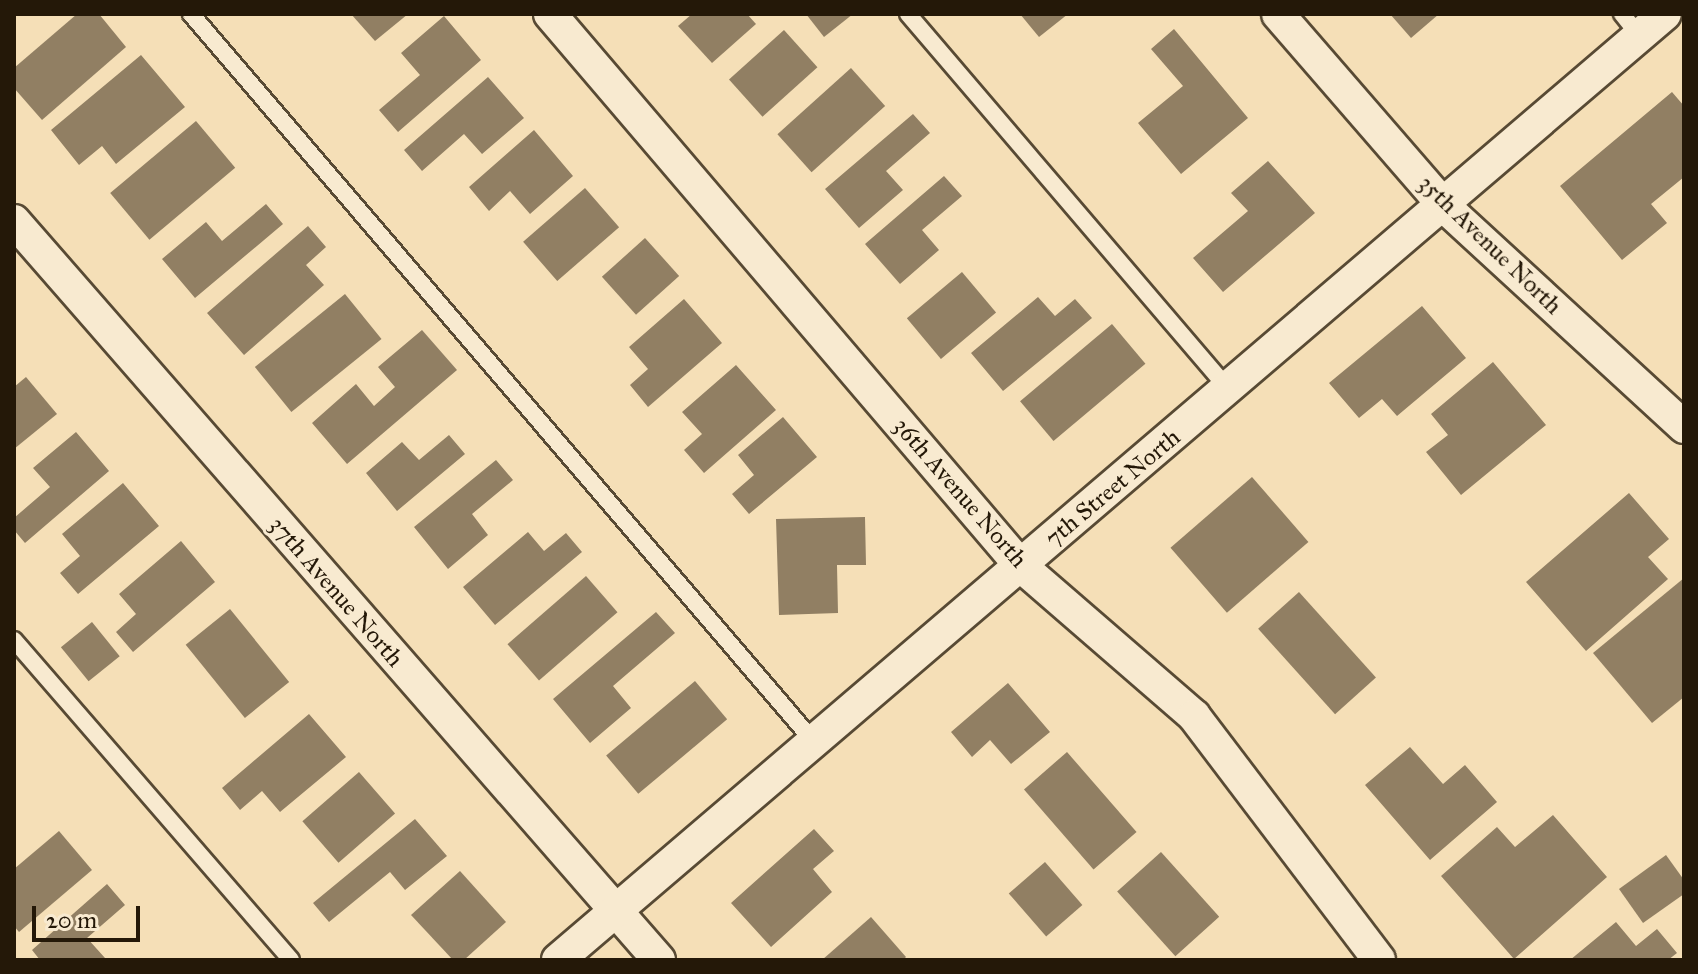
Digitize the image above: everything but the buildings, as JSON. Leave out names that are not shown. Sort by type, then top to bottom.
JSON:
[{"type":"street","name":"36th Avenue North","points":[[550,14],[1021,566],[1194,716],[1379,960]]},
{"type":"street","name":"35th Avenue North","points":[[1278,14],[1445,207],[1684,427]]},
{"type":"street","name":"7th Street North","points":[[558,960],[1445,207],[1631,25],[1665,14]]},
{"type":"street","name":"37th Avenue North","points":[[14,221],[659,960]]},
{"type":"lane","points":[[191,14],[814,742]]},
{"type":"lane","points":[[908,14],[1229,390]]},
{"type":"lane","points":[[14,640],[291,960]]}]
